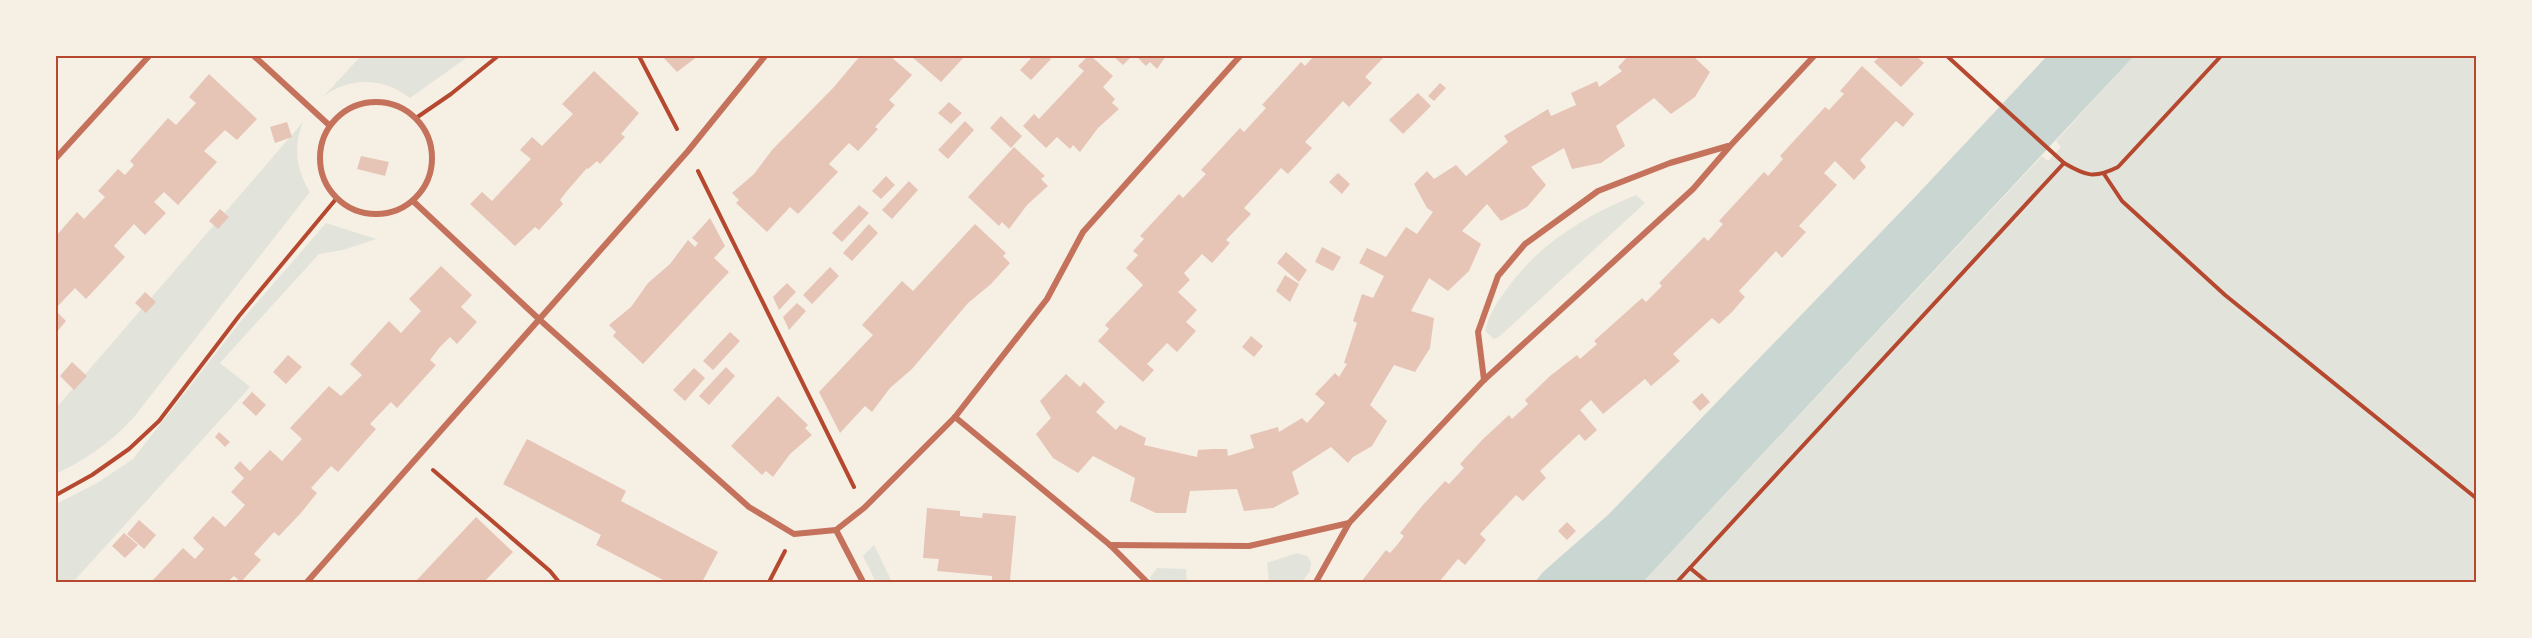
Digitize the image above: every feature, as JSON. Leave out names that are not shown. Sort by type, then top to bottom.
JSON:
[{"type":"street","points":[[56,158],[149,56]]},
{"type":"street","points":[[254,56],[329,125]]},
{"type":"street","points":[[307,582],[688,151],[765,56]]},
{"type":"street","points":[[413,201],[540,320],[749,507],[794,534],[836,530],[864,508],[955,417],[1047,299],[1083,232],[1240,56]]},
{"type":"street","points":[[1316,582],[1349,523],[1484,380],[1693,189],[1814,56]]},
{"type":"street","points":[[371,102],[387,102],[403,108],[416,118],[427,134],[432,151],[431,170],[425,187],[413,201],[398,210],[382,215],[358,211],[336,199],[326,186],[320,171],[319,155],[322,140],[329,125],[348,109],[371,102]]},
{"type":"street","points":[[1484,380],[1478,332],[1498,276],[1526,243],[1598,191],[1670,163],[1730,146]]},
{"type":"street","points":[[955,417],[1110,545],[1147,582]]},
{"type":"street","points":[[1110,545],[1249,546],[1349,523]]},
{"type":"street","points":[[836,530],[863,582]]},
{"type":"path","points":[[416,118],[451,94],[498,56]]},
{"type":"path","points":[[639,56],[864,508]]},
{"type":"path","points":[[1947,56],[2064,163],[2080,173],[2092,176],[2104,174],[2118,167],[2221,56]]},
{"type":"path","points":[[1677,582],[2064,163]]},
{"type":"path","points":[[2104,174],[2122,201],[2225,295],[2476,498]]},
{"type":"path","points":[[56,495],[101,469],[129,449],[159,421],[239,316],[336,199]]},
{"type":"path","points":[[419,457],[550,571],[559,582]]},
{"type":"path","points":[[769,582],[794,534]]},
{"type":"path","points":[[1690,568],[1707,582]]},
{"type":"shaded area","points":[[361,56],[469,56],[410,98],[389,86],[367,82],[344,85],[323,97]]},
{"type":"shaded area","points":[[2047,56],[2134,56],[1643,582],[1535,582],[1543,572],[1609,514],[1915,197]]},
{"type":"shaded area","points":[[2134,56],[2476,56],[2476,582],[1643,582],[2042,156],[2048,161],[2061,147],[2056,141]]},
{"type":"shaded area","points":[[303,122],[297,149],[299,167],[310,192],[134,417],[98,450],[56,474],[56,408]]},
{"type":"shaded area","points":[[1636,195],[1645,203],[1500,336],[1494,339],[1485,331],[1499,300],[1533,258],[1581,222]]},
{"type":"shaded area","points":[[326,223],[376,239],[343,250],[319,254],[220,363],[250,387],[73,582],[56,582],[56,504],[97,483],[133,459],[241,321]]},
{"type":"shaded area","points":[[874,545],[892,582],[876,582],[863,556]]},
{"type":"shaded area","points":[[1297,553],[1307,556],[1311,562],[1310,571],[1302,582],[1269,582],[1267,563]]},
{"type":"shaded area","points":[[1157,568],[1186,569],[1187,582],[1152,582],[1150,578]]},
{"type":"building","points":[[662,56],[698,56],[677,72]]},
{"type":"building","points":[[860,56],[890,56],[912,75],[889,100],[895,105],[858,151],[849,143],[829,164],[838,172],[798,214],[790,207],[767,232],[736,203],[739,200],[732,193],[754,174],[772,150],[833,88]]},
{"type":"building","points":[[911,56],[965,56],[941,82]]},
{"type":"building","points":[[1033,56],[1047,56],[1051,59],[1031,80],[1020,70]]},
{"type":"building","points":[[1088,56],[1091,56],[1113,76],[1103,87],[1115,99],[1112,103],[1119,109],[1098,128],[1080,152],[1073,145],[1070,149],[1057,137],[1046,148],[1023,126],[1034,114],[1039,119],[1084,71],[1078,66]]},
{"type":"building","points":[[1113,56],[1132,56],[1123,65]]},
{"type":"building","points":[[1136,56],[1166,56],[1157,69],[1150,62],[1146,66]]},
{"type":"building","points":[[1314,56],[1385,56],[1365,77],[1372,83],[1349,107],[1343,101],[1305,142],[1312,148],[1288,174],[1281,168],[1244,208],[1251,214],[1226,240],[1230,243],[1212,263],[1202,254],[1184,273],[1190,280],[1178,292],[1197,310],[1186,322],[1196,331],[1177,352],[1167,343],[1147,364],[1154,370],[1143,382],[1098,341],[1109,329],[1105,325],[1143,285],[1126,268],[1138,255],[1133,251],[1144,239],[1140,236],[1179,194],[1183,198],[1206,174],[1201,170],[1240,128],[1244,132],[1266,108],[1262,105],[1301,62],[1305,66]]},
{"type":"building","points":[[1628,56],[1693,56],[1710,72],[1695,97],[1671,114],[1654,98],[1616,126],[1625,146],[1601,163],[1572,169],[1564,148],[1531,167],[1546,185],[1527,207],[1501,221],[1487,204],[1462,231],[1481,244],[1469,271],[1448,291],[1429,278],[1411,311],[1434,318],[1430,348],[1415,372],[1394,365],[1370,405],[1387,421],[1372,446],[1353,457],[1348,463],[1331,447],[1292,472],[1299,494],[1273,508],[1244,511],[1237,489],[1190,491],[1186,513],[1156,513],[1130,501],[1135,478],[1093,456],[1078,473],[1053,458],[1036,434],[1051,418],[1040,401],[1066,374],[1080,387],[1084,382],[1105,402],[1096,412],[1116,430],[1120,425],[1146,438],[1144,445],[1197,457],[1198,450],[1227,449],[1228,456],[1254,448],[1250,435],[1278,427],[1279,432],[1302,418],[1307,423],[1325,403],[1315,394],[1335,373],[1339,377],[1347,364],[1344,363],[1357,323],[1353,321],[1362,294],[1373,298],[1384,276],[1359,263],[1367,248],[1386,257],[1406,227],[1417,234],[1433,212],[1427,208],[1414,184],[1427,171],[1434,179],[1456,165],[1466,176],[1508,142],[1504,136],[1548,109],[1551,116],[1576,105],[1571,93],[1597,81],[1599,87],[1622,71],[1618,67]]},
{"type":"building","points":[[1880,56],[1916,56],[1924,63],[1901,87],[1874,62]]},
{"type":"building","points":[[1862,66],[1914,114],[1903,127],[1896,121],[1860,160],[1866,167],[1854,180],[1835,161],[1824,173],[1837,185],[1799,226],[1806,232],[1782,258],[1776,251],[1739,291],[1745,297],[1732,312],[1719,324],[1712,318],[1673,354],[1680,361],[1651,386],[1645,379],[1603,414],[1591,400],[1580,410],[1597,430],[1585,441],[1579,434],[1540,471],[1546,478],[1523,501],[1516,495],[1480,534],[1486,540],[1465,565],[1458,559],[1439,582],[1361,582],[1386,550],[1390,553],[1397,545],[1404,536],[1400,533],[1422,506],[1445,481],[1449,484],[1464,468],[1460,464],[1483,439],[1509,415],[1512,419],[1528,404],[1525,400],[1550,376],[1577,355],[1580,359],[1597,344],[1594,341],[1642,298],[1646,302],[1662,286],[1659,283],[1704,237],[1708,241],[1723,224],[1719,221],[1764,172],[1768,176],[1783,159],[1780,156],[1825,107],[1829,110],[1844,94],[1840,91]]},
{"type":"building","points":[[594,71],[639,113],[621,134],[625,137],[600,164],[597,161],[587,168],[560,200],[563,204],[539,230],[535,227],[515,246],[470,204],[482,192],[492,201],[531,159],[520,150],[532,137],[542,146],[573,114],[562,104]]},
{"type":"building","points":[[209,74],[257,119],[237,140],[225,130],[204,151],[217,162],[178,205],[164,192],[154,202],[166,213],[145,235],[134,224],[114,246],[125,257],[86,299],[75,288],[56,308],[57,235],[77,212],[84,219],[105,197],[98,191],[118,169],[125,175],[134,165],[130,161],[168,118],[176,125],[196,103],[189,97]]},
{"type":"building","points":[[1440,83],[1446,88],[1434,101],[1428,96]]},
{"type":"building","points":[[1418,93],[1431,106],[1403,134],[1389,120]]},
{"type":"building","points":[[949,102],[962,113],[951,124],[938,113]]},
{"type":"building","points":[[1001,116],[1022,136],[1011,148],[990,128]]},
{"type":"building","points":[[965,121],[974,130],[948,159],[938,150]]},
{"type":"building","points":[[287,122],[292,137],[275,143],[270,127]]},
{"type":"building","points":[[1014,147],[1045,176],[1041,179],[1048,186],[1027,205],[1009,229],[1002,222],[999,226],[968,197]]},
{"type":"building","points":[[361,156],[389,162],[385,176],[357,169]]},
{"type":"building","points":[[1338,173],[1350,184],[1342,194],[1329,182]]},
{"type":"building","points":[[886,176],[895,185],[881,199],[872,191]]},
{"type":"building","points":[[909,181],[918,190],[892,219],[882,210]]},
{"type":"building","points":[[859,205],[869,213],[842,242],[832,233]]},
{"type":"building","points":[[220,209],[229,217],[218,229],[209,221]]},
{"type":"building","points":[[710,218],[725,246],[714,258],[729,272],[643,364],[613,336],[616,332],[609,325],[631,307],[648,283],[670,264],[688,240],[695,247],[698,243],[692,238]]},
{"type":"building","points":[[869,224],[878,233],[852,261],[843,253]]},
{"type":"building","points":[[975,224],[1006,253],[1003,256],[1010,263],[991,284],[968,303],[912,369],[890,388],[872,412],[865,406],[840,433],[819,392],[873,335],[862,325],[902,281],[913,291]]},
{"type":"building","points":[[1322,247],[1341,257],[1333,271],[1315,262]]},
{"type":"building","points":[[1286,252],[1307,270],[1299,282],[1277,263]]},
{"type":"building","points":[[441,266],[472,295],[461,307],[477,322],[457,344],[450,337],[439,348],[430,360],[436,365],[397,408],[391,402],[370,424],[376,429],[338,472],[331,466],[311,488],[317,493],[279,536],[274,532],[254,554],[261,560],[241,582],[234,576],[227,582],[151,582],[183,548],[195,559],[204,549],[193,538],[213,516],[225,527],[245,505],[231,492],[244,478],[234,468],[240,461],[250,471],[270,450],[282,461],[302,439],[290,428],[329,386],[341,396],[362,375],[350,364],[389,321],[401,333],[421,311],[409,299]]},
{"type":"building","points":[[830,267],[839,276],[812,304],[803,295]]},
{"type":"building","points":[[1285,275],[1299,284],[1290,302],[1276,291]]},
{"type":"building","points":[[787,283],[796,292],[779,310],[773,297]]},
{"type":"building","points":[[145,292],[156,302],[146,313],[135,303]]},
{"type":"building","points":[[797,303],[806,311],[789,330],[783,317]]},
{"type":"building","points":[[56,311],[66,321],[56,333]]},
{"type":"building","points":[[730,332],[740,341],[713,370],[703,361]]},
{"type":"building","points":[[1251,336],[1263,346],[1254,357],[1242,347]]},
{"type":"building","points":[[288,355],[302,367],[286,384],[273,372]]},
{"type":"building","points":[[72,362],[87,376],[74,390],[60,376]]},
{"type":"building","points":[[726,367],[735,376],[709,405],[699,396]]},
{"type":"building","points":[[694,368],[705,378],[685,401],[673,390]]},
{"type":"building","points":[[252,392],[266,405],[256,416],[242,403]]},
{"type":"building","points":[[1702,393],[1710,402],[1700,411],[1692,402]]},
{"type":"building","points":[[778,396],[808,425],[805,428],[812,435],[790,454],[773,477],[766,471],[762,475],[731,446]]},
{"type":"building","points":[[219,432],[230,442],[225,447],[215,437]]},
{"type":"building","points":[[527,439],[626,491],[621,501],[718,552],[702,582],[667,582],[596,545],[601,535],[503,484]]},
{"type":"building","points":[[927,508],[960,511],[960,516],[982,518],[983,513],[1016,516],[1010,580],[1023,582],[992,582],[992,576],[937,571],[939,559],[923,558]]},
{"type":"building","points":[[476,517],[513,552],[484,582],[415,582]]},
{"type":"building","points":[[139,520],[156,535],[144,549],[127,534]]},
{"type":"building","points":[[1567,522],[1576,531],[1567,540],[1558,531]]},
{"type":"building","points":[[124,533],[138,545],[125,558],[112,546]]}]
